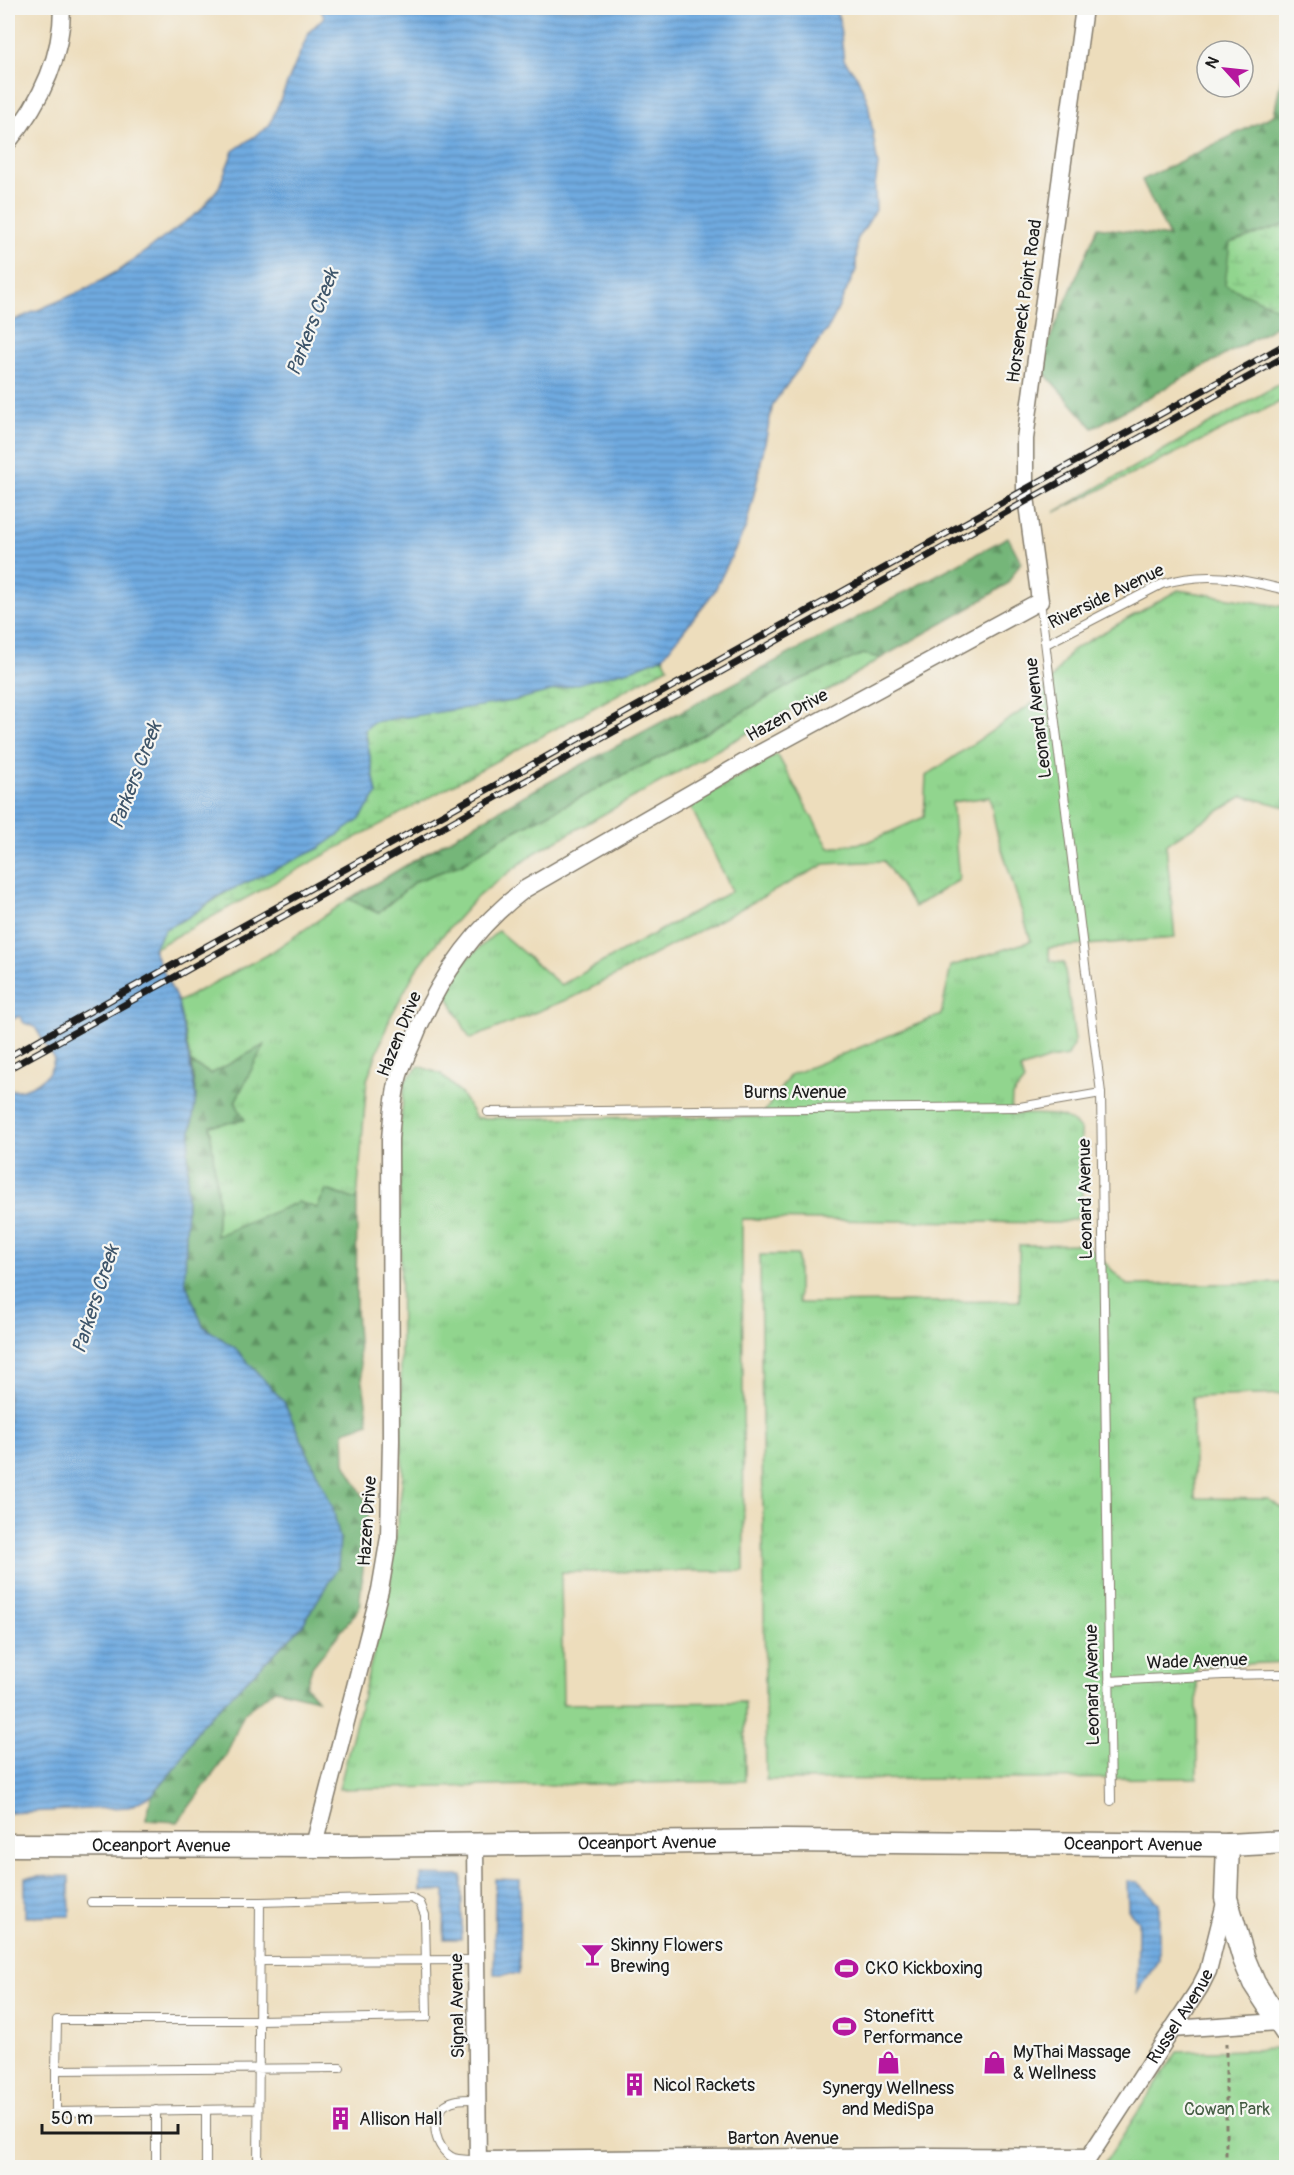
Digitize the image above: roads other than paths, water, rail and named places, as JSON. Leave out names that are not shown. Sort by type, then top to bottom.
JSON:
[{"type":"main road","name":"Oceanport Avenue","points":[[8,1845],[249,1847],[785,1841],[1228,1845],[1287,1842]]},
{"type":"main road","name":"Russel Avenue","points":[[1226,1898],[1228,1845]]},
{"type":"main road","points":[[1226,1898],[1247,1969],[1283,2027]]},
{"type":"street","points":[[8,142],[37,102],[51,70],[60,37],[62,8]]},
{"type":"street","name":"Horseneck Point Road","points":[[1041,601],[1025,489],[1025,439],[1084,8]]},
{"type":"street","name":"Hazen Drive","points":[[314,1845],[380,1590],[389,1537],[390,1139],[393,1107],[399,1075],[420,1022],[441,985],[456,960],[481,929],[510,901],[541,878],[762,752],[1041,601]]},
{"type":"street","name":"Signal Avenue","points":[[475,1844],[478,2164]]},
{"type":"street","name":"Russel Avenue","points":[[1085,2162],[1200,1987],[1208,1971],[1226,1898]]},
{"type":"street","points":[[1172,2029],[1226,2026],[1283,2027]]},
{"type":"street","name":"Barton Avenue","points":[[478,2164],[1085,2162]]},
{"type":"lane","name":"Riverside Avenue","points":[[1046,644],[1162,584],[1182,578],[1227,577],[1287,590]]},
{"type":"lane","name":"Leonard Avenue","points":[[1041,601],[1101,1093],[1111,1801]]},
{"type":"lane","name":"Burns Avenue","points":[[488,1112],[1020,1107],[1101,1093]]},
{"type":"lane","name":"Wade Avenue","points":[[1109,1681],[1287,1674]]},
{"type":"lane","points":[[91,1902],[260,1902],[411,1898],[420,1904],[425,1915],[427,2017],[57,2020],[56,2112],[258,2109]]},
{"type":"lane","points":[[258,2168],[260,1902]]},
{"type":"lane","points":[[259,1961],[476,1959]]},
{"type":"lane","points":[[56,2070],[340,2068]]},
{"type":"lane","points":[[477,2099],[457,2099],[445,2105],[439,2112],[436,2133],[438,2143],[445,2151],[455,2158],[478,2164]]},
{"type":"lane","points":[[156,2110],[156,2168]]},
{"type":"lane","points":[[206,2110],[206,2168]]},
{"type":"water","name":"Parkers Creek","points":[[320,8],[833,8],[839,18],[844,60],[858,78],[868,102],[878,166],[875,187],[876,210],[857,240],[856,270],[830,326],[773,404],[746,527],[714,592],[663,657],[633,669],[513,701],[373,722],[365,730],[377,794],[359,820],[320,848],[222,894],[187,918],[165,929],[153,949],[178,1002],[196,1097],[188,1151],[185,1281],[203,1326],[235,1348],[284,1402],[333,1508],[340,1539],[338,1567],[302,1626],[201,1725],[179,1763],[152,1795],[129,1807],[8,1813],[8,1090],[23,1089],[37,1083],[48,1073],[54,1059],[35,1027],[24,1023],[20,1016],[8,1021],[8,323],[84,290],[120,270],[200,211],[219,187],[233,151],[269,126],[309,32],[324,17]]},
{"type":"water","points":[[421,1875],[462,1876],[462,1939],[444,1939],[445,1891],[421,1891]]},
{"type":"water","points":[[69,1876],[70,1916],[25,1917],[25,1877]]},
{"type":"water","points":[[495,1879],[520,1880],[519,1974],[494,1974]]},
{"type":"water","points":[[1127,1881],[1138,1882],[1159,1903],[1159,1959],[1137,1993],[1138,1921],[1128,1910]]},
{"type":"railway","points":[[8,1057],[1286,344]]},
{"type":"railway","points":[[8,1069],[1286,356]]},
{"type":"place","name":"Skinny Flowers Brewing","points":[[592,1955]]},
{"type":"place","name":"CKO Kickboxing","points":[[847,1968]]},
{"type":"place","name":"Stonefitt Performance","points":[[845,2026]]},
{"type":"place","name":"Synergy Wellness and MediSpa","points":[[888,2062]]},
{"type":"place","name":"MyThai Massage & Wellness","points":[[995,2062]]},
{"type":"place","name":"Nicol Rackets","points":[[635,2085]]},
{"type":"place","name":"Allison Hall","points":[[341,2119]]},
{"type":"park label","name":"Cowan Park","points":[[1227,2109]]}]
